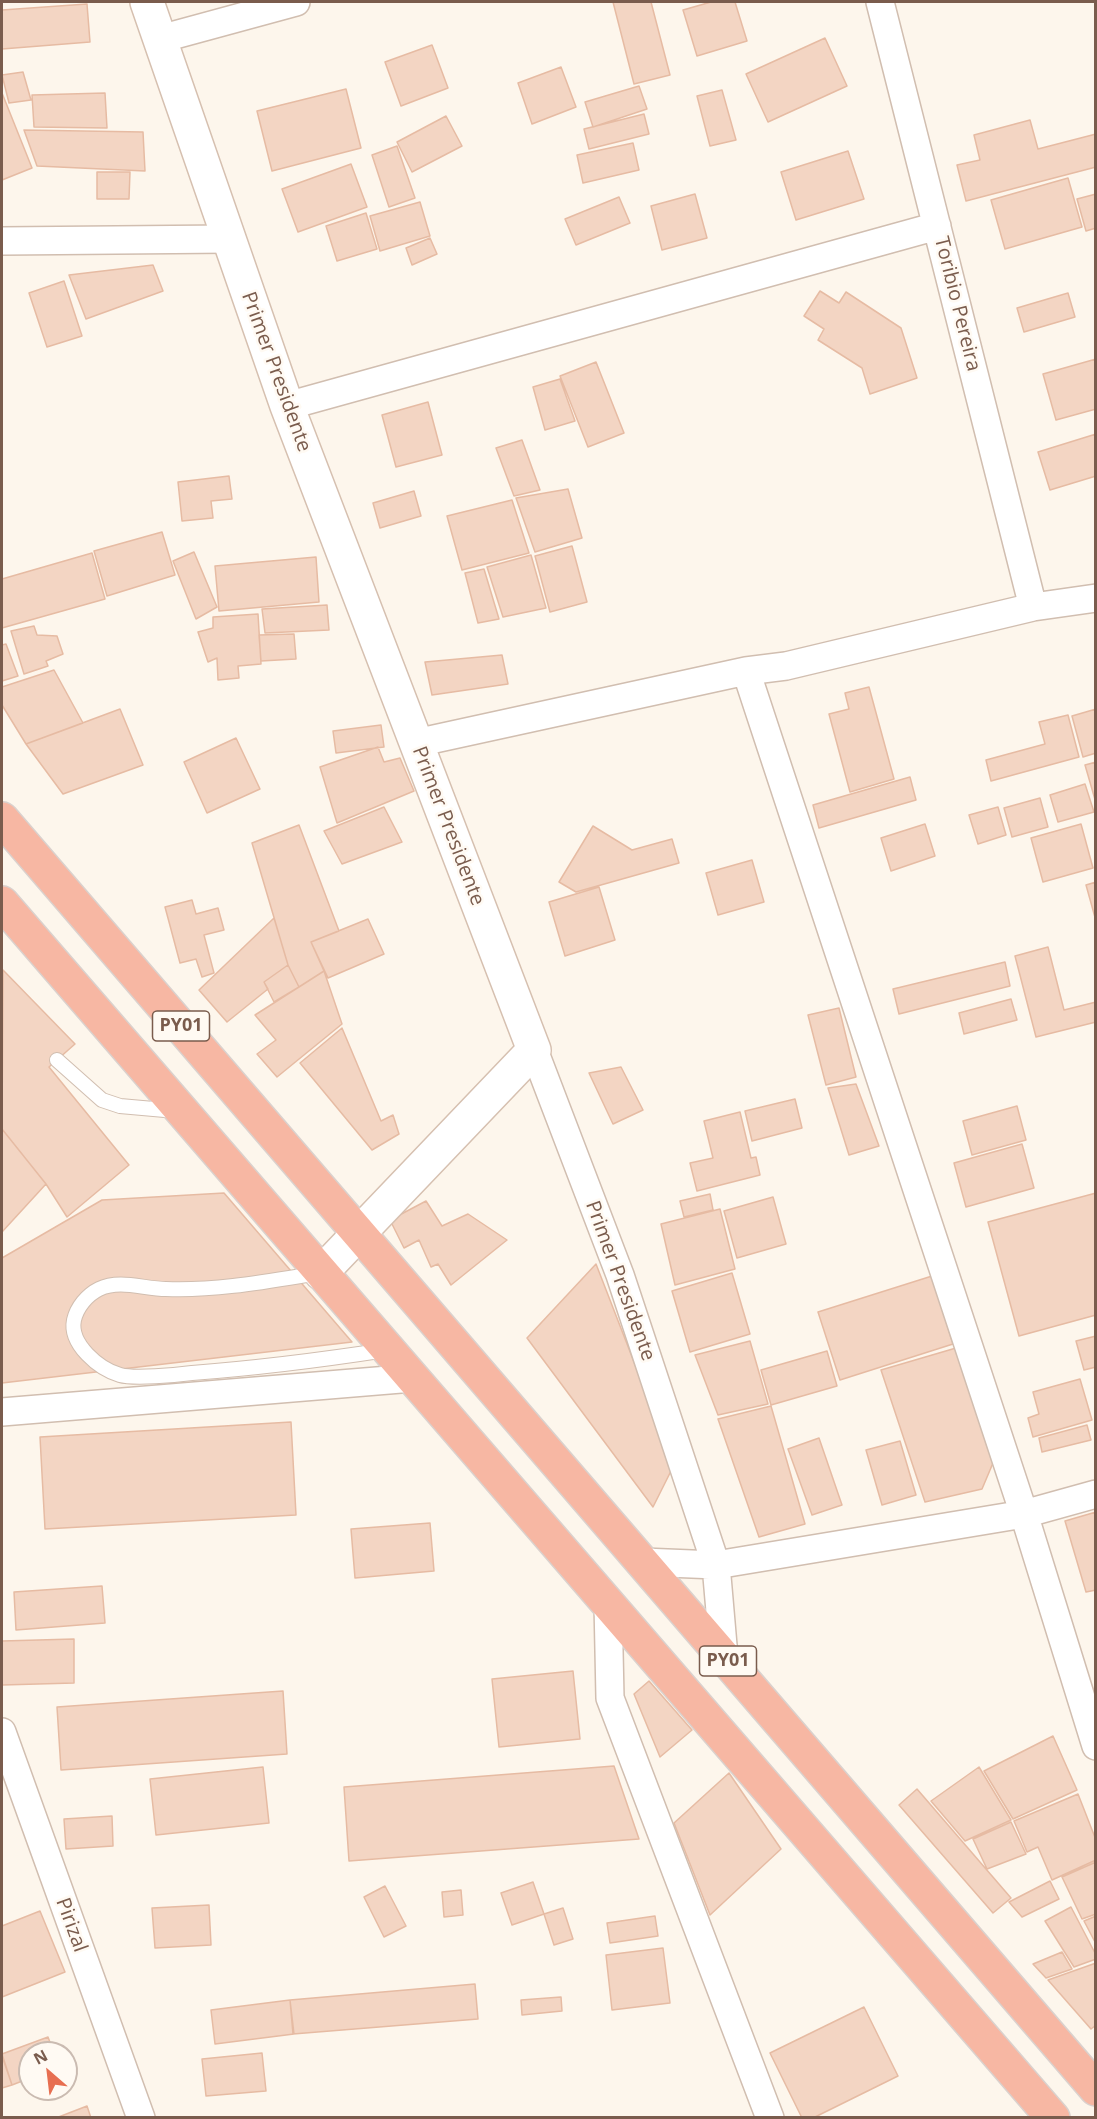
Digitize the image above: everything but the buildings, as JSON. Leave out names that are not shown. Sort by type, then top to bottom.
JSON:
[{"type":"highway","name":"PY01","points":[[2,819],[1095,2090]]},
{"type":"highway","name":"PY01","points":[[2,903],[1053,2118]]},
{"type":"street","name":"Primer Presidente","points":[[147,2],[287,406],[621,1275],[716,1564],[724,1657]]},
{"type":"street","points":[[160,39],[296,2]]},
{"type":"street","name":"Toribio Pereira","points":[[880,2],[1033,608]]},
{"type":"street","points":[[287,406],[937,226]]},
{"type":"street","points":[[2,241],[230,239]]},
{"type":"street","points":[[417,743],[746,671],[786,666],[1033,608],[1095,598]]},
{"type":"street","points":[[746,671],[1024,1514],[1095,1746]]},
{"type":"street","points":[[321,1273],[534,1050]]},
{"type":"street","points":[[2,1412],[413,1378]]},
{"type":"street","points":[[643,1562],[716,1564],[1024,1514],[1095,1494]]},
{"type":"street","points":[[608,1604],[610,1698],[770,2118]]},
{"type":"street","name":"Pirizal","points":[[2,1732],[141,2118]]},
{"type":"lane","points":[[57,1060],[102,1100],[120,1106],[182,1112]]},
{"type":"lane","points":[[321,1273],[217,1287],[166,1289],[121,1284],[99,1289],[80,1305],[74,1322],[80,1346],[99,1365],[121,1375],[170,1375],[280,1366],[388,1350]]}]
